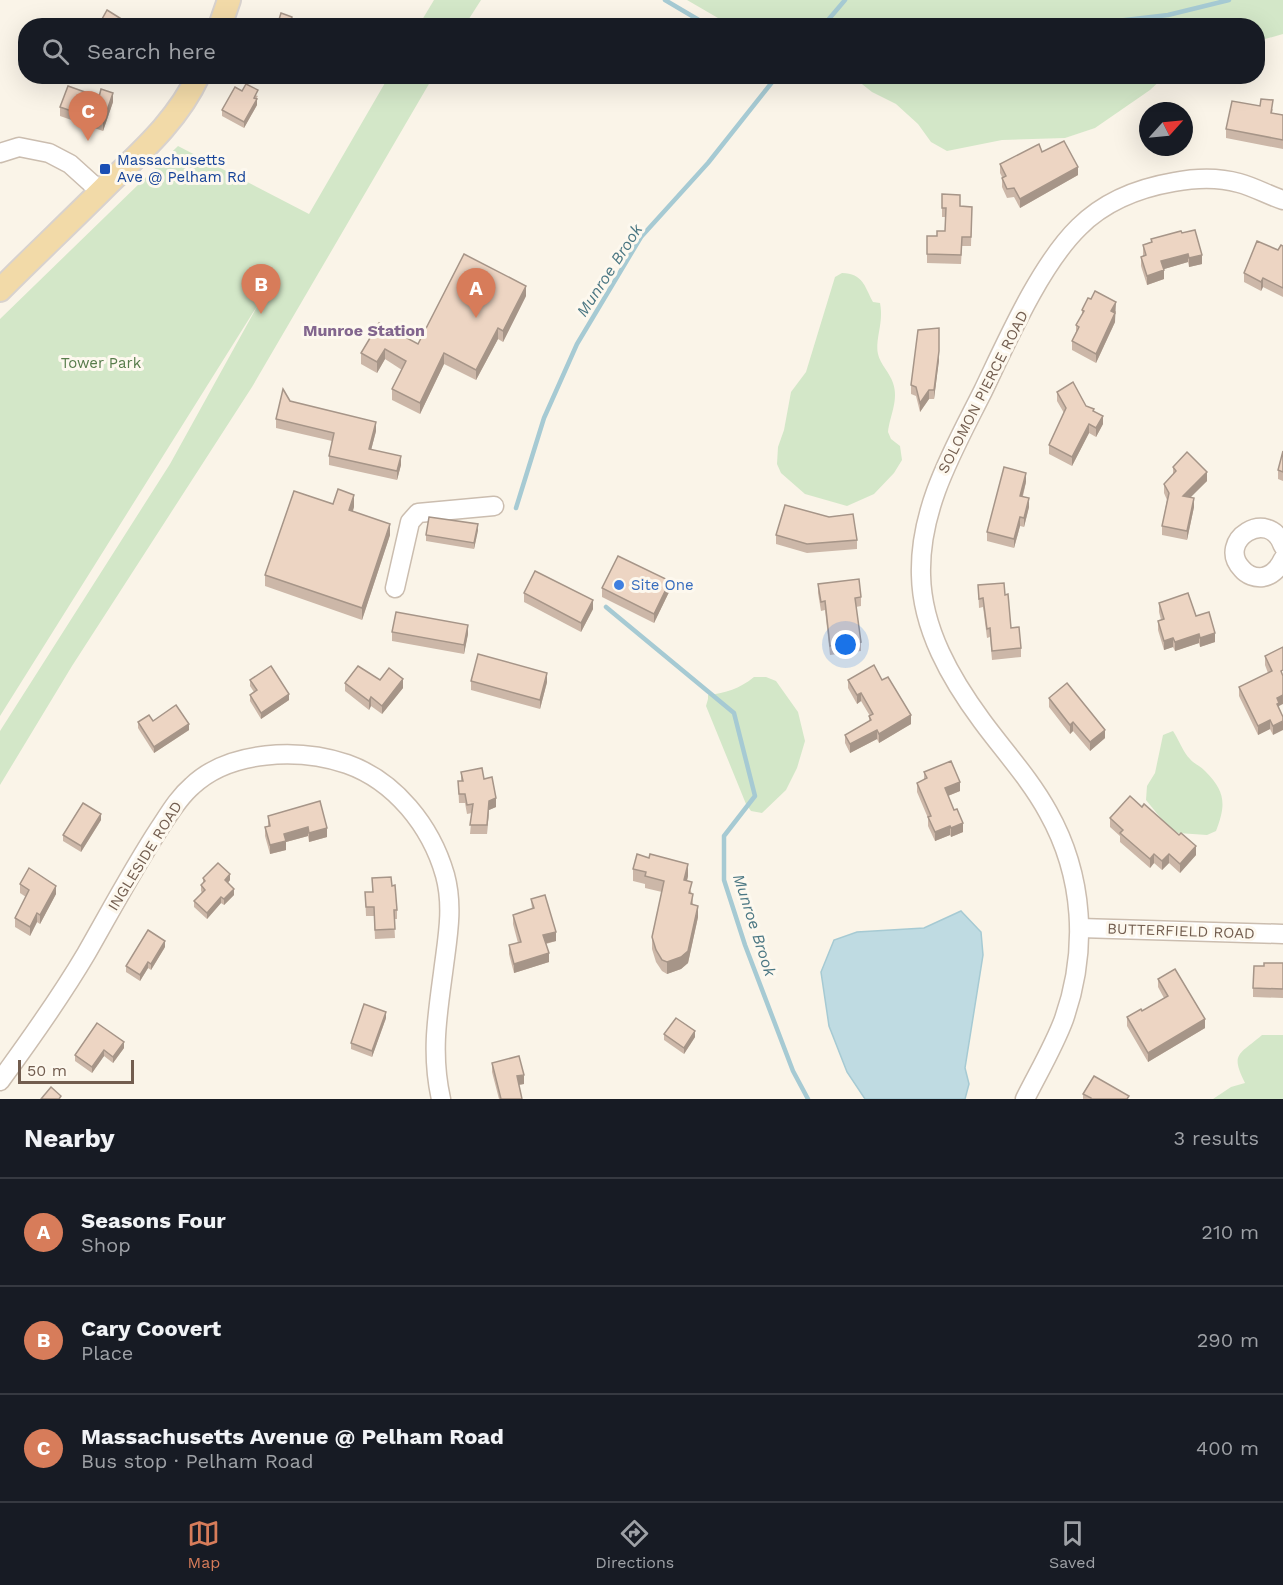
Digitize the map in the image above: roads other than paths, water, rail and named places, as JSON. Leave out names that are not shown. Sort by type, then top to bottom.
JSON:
[{"type":"main road","points":[[223,18],[229,0]]},
{"type":"main road","points":[[0,290],[168,123],[189,95],[194,84]]},
{"type":"street","points":[[0,153],[19,147],[49,153],[70,164],[101,192]]},
{"type":"street","name":"SOLOMON PIERCE ROAD","points":[[1025,1099],[1063,1022],[1076,981],[1080,928],[1078,895],[1072,867],[1052,820],[1023,773],[951,676],[926,612],[921,575],[929,516],[940,476],[1029,300],[1056,254],[1080,226],[1114,201],[1155,185],[1198,178],[1237,182],[1283,200]]},
{"type":"street","points":[[395,588],[410,522],[418,513],[494,506]]},
{"type":"street","points":[[1282,565],[1264,577],[1250,575],[1239,566],[1236,548],[1242,535],[1260,528],[1269,530],[1277,536],[1283,546]]},
{"type":"street","name":"INGLESIDE ROAD","points":[[0,1081],[50,1011],[85,956],[145,851],[176,804],[192,785],[234,762],[283,755],[333,760],[359,769],[380,780],[415,814],[438,853],[450,900],[450,923],[434,1049],[441,1099]]},
{"type":"street","name":"BUTTERFIELD ROAD","points":[[1080,928],[1283,934]]},
{"type":"water","points":[[961,911],[981,932],[983,955],[965,1068],[969,1084],[965,1099],[865,1099],[847,1072],[829,1026],[821,972],[834,940],[857,932],[924,928]]},
{"type":"waterway","points":[[665,0],[695,18]]},
{"type":"waterway","points":[[830,18],[845,0]]},
{"type":"waterway","name":"Munroe Brook","points":[[1142,18],[1168,15],[1229,0]]},
{"type":"waterway","name":"Munroe Brook","points":[[516,508],[544,418],[577,344],[641,237],[708,163],[771,84]]},
{"type":"waterway","name":"Munroe Brook","points":[[606,607],[734,713],[755,796],[724,836],[724,880],[745,945],[793,1071],[808,1099]]},
{"type":"place","name":"Massachusetts Avenue @ Pelham Road","points":[[88,141]]},
{"type":"place","name":"Massachusetts Ave @ Pelham Rd","points":[[105,169]]},
{"type":"place","name":"Cary Coovert","points":[[261,314]]},
{"type":"place","name":"Seasons Four","points":[[476,318]]},
{"type":"place","name":"Site One","points":[[619,585]]},
{"type":"district","name":"Munroe Station","points":[[364,330]]},
{"type":"park label","name":"Tower Park","points":[[101,363]]}]
